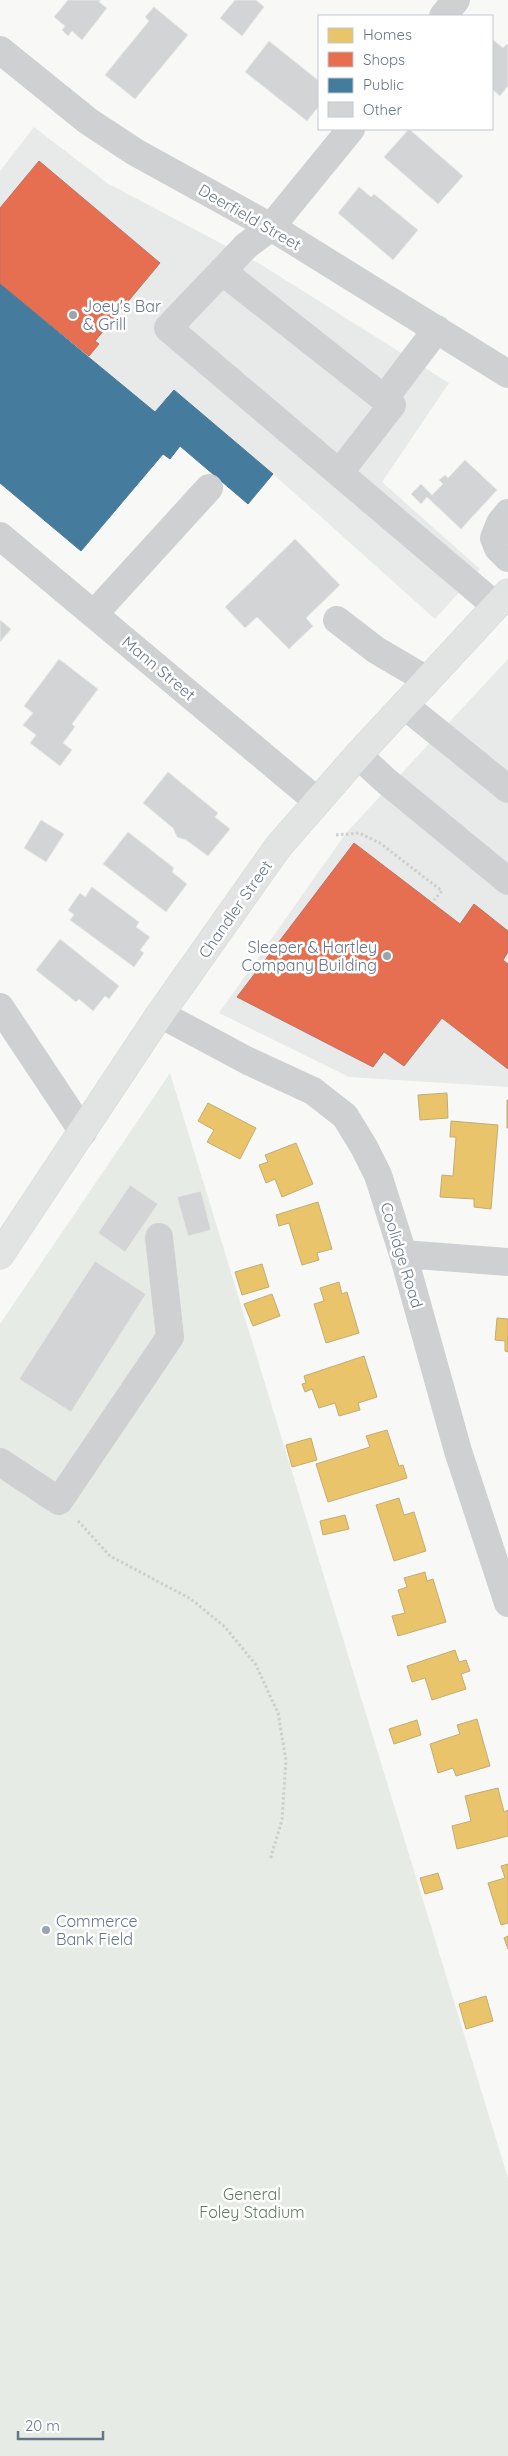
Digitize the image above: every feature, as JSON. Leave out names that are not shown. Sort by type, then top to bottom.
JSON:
[{"type":"main road","name":"Chandler Street","points":[[0,1255],[160,1014],[278,847],[358,755],[502,600]]},
{"type":"street","points":[[443,15],[456,0]]},
{"type":"street","name":"Deerfield Street","points":[[0,50],[88,121],[135,152],[271,227],[508,374]]},
{"type":"street","points":[[350,130],[271,227],[246,246],[168,328],[340,472],[502,600]]},
{"type":"street","points":[[222,271],[392,405],[340,472]]},
{"type":"street","points":[[384,399],[437,329]]},
{"type":"street","points":[[94,614],[209,488]]},
{"type":"street","points":[[508,513],[500,523],[494,538],[498,548],[508,558]]},
{"type":"street","name":"Mann Street","points":[[0,536],[318,801]]},
{"type":"street","points":[[338,620],[376,650],[427,680]]},
{"type":"street","points":[[404,706],[508,789]]},
{"type":"street","points":[[358,755],[385,780],[508,881]]},
{"type":"street","points":[[0,1007],[83,1132]]},
{"type":"street","name":"Coolidge Road","points":[[160,1014],[248,1061],[313,1091],[345,1116],[378,1175],[403,1254],[458,1451],[508,1603]]},
{"type":"street","points":[[5,1474],[59,1501],[170,1337],[159,1237]]},
{"type":"street","points":[[403,1254],[508,1262]]},
{"type":"path","points":[[336,835],[359,833],[380,843],[442,891],[434,900]]},
{"type":"path","points":[[59,1501],[110,1556],[191,1599],[225,1627],[256,1664],[278,1713],[286,1760],[282,1820],[270,1860]]},
{"type":"shaded area","points":[[34,127],[107,183],[260,264],[449,383],[382,482],[480,569],[435,619],[273,474],[174,390],[155,412],[0,284],[0,171]]},
{"type":"shaded area","points":[[508,659],[508,1087],[349,1077],[219,1013],[346,833]]},
{"type":"green space","name":"General Foley Stadium","points":[[170,1073],[508,2178],[508,2456],[0,2456],[0,1324]]},
{"type":"building: Homes","points":[[447,1093],[448,1118],[420,1120],[418,1095]]},
{"type":"building: Homes","points":[[508,1100],[508,1128],[507,1128]]},
{"type":"building: Homes","points":[[208,1103],[256,1128],[240,1159],[207,1142],[214,1130],[198,1121]]},
{"type":"building: Homes","points":[[451,1121],[498,1125],[491,1209],[474,1207],[474,1199],[440,1197],[442,1175],[453,1176],[456,1137],[450,1137]]},
{"type":"building: Homes","points":[[296,1143],[313,1184],[282,1197],[275,1179],[266,1183],[259,1165],[268,1162],[265,1155]]},
{"type":"building: Homes","points":[[318,1202],[332,1249],[317,1253],[319,1260],[302,1265],[289,1223],[279,1226],[276,1215]]},
{"type":"building: Homes","points":[[262,1264],[269,1287],[242,1295],[235,1272]]},
{"type":"building: Homes","points":[[339,1282],[342,1294],[347,1292],[359,1333],[326,1343],[314,1304],[324,1301],[320,1288]]},
{"type":"building: Homes","points":[[272,1294],[280,1316],[253,1326],[244,1304]]},
{"type":"building: Homes","points":[[497,1318],[508,1319],[508,1352],[505,1351],[505,1341],[495,1340]]},
{"type":"building: Homes","points":[[364,1356],[377,1397],[358,1403],[360,1410],[339,1416],[335,1403],[319,1408],[312,1389],[305,1392],[302,1384],[306,1383],[304,1376]]},
{"type":"building: Homes","points":[[387,1430],[399,1466],[403,1465],[407,1478],[328,1502],[316,1464],[370,1447],[366,1436]]},
{"type":"building: Homes","points":[[311,1438],[317,1460],[292,1467],[286,1445]]},
{"type":"building: Homes","points":[[399,1498],[404,1515],[414,1512],[426,1551],[394,1561],[376,1505]]},
{"type":"building: Homes","points":[[345,1515],[349,1529],[323,1535],[320,1521]]},
{"type":"building: Homes","points":[[425,1572],[427,1581],[433,1579],[446,1622],[398,1636],[392,1616],[405,1613],[398,1590],[407,1587],[404,1578]]},
{"type":"building: Homes","points":[[455,1650],[459,1662],[466,1660],[470,1671],[461,1674],[466,1689],[432,1700],[425,1678],[412,1682],[407,1666]]},
{"type":"building: Homes","points":[[477,1719],[490,1766],[456,1776],[453,1768],[438,1773],[430,1744],[460,1734],[457,1725]]},
{"type":"building: Homes","points":[[417,1720],[421,1735],[394,1744],[389,1729]]},
{"type":"building: Homes","points":[[498,1788],[504,1812],[508,1810],[508,1836],[457,1849],[452,1826],[471,1821],[465,1796]]},
{"type":"building: Homes","points":[[508,1864],[508,1923],[501,1925],[488,1883],[505,1878],[501,1866]]},
{"type":"building: Homes","points":[[438,1873],[443,1889],[425,1894],[420,1878]]},
{"type":"building: Homes","points":[[508,1936],[508,1949],[504,1938]]},
{"type":"building: Homes","points":[[486,1996],[493,2021],[466,2029],[459,2004]]},
{"type":"building: Shops","points":[[39,161],[160,263],[95,341],[99,344],[89,356],[0,284],[0,208]]},
{"type":"building: Shops","name":"Sleeper & Hartley Company Building","points":[[354,843],[460,924],[474,904],[508,931],[508,952],[503,960],[508,964],[508,1069],[442,1018],[404,1066],[384,1052],[373,1067],[237,997]]},
{"type":"building: Public","points":[[0,284],[155,412],[174,390],[273,474],[248,504],[180,446],[170,459],[163,454],[81,551],[0,483]]},
{"type":"building: Other","points":[[68,0],[101,0],[99,2],[107,8],[82,40],[72,31],[68,36],[62,30],[65,26],[54,17]]},
{"type":"building: Other","points":[[235,0],[256,0],[264,7],[242,36],[220,18]]},
{"type":"building: Other","points":[[154,7],[188,35],[135,99],[105,75],[149,21],[145,17]]},
{"type":"building: Other","points":[[493,40],[503,48],[508,45],[508,86],[500,96],[493,90]]},
{"type":"building: Other","points":[[269,41],[318,80],[318,107],[307,121],[245,72]]},
{"type":"building: Other","points":[[410,130],[463,176],[438,204],[384,157]]},
{"type":"building: Other","points":[[359,187],[371,197],[374,194],[418,230],[393,260],[338,213]]},
{"type":"building: Other","points":[[465,460],[497,490],[461,529],[427,497],[421,504],[411,494],[421,484],[432,495],[443,484],[439,480],[445,475],[448,478]]},
{"type":"building: Other","points":[[295,539],[340,585],[306,618],[313,626],[289,649],[257,617],[245,628],[225,607]]},
{"type":"building: Other","points":[[0,620],[11,629],[0,642]]},
{"type":"building: Other","points":[[59,659],[98,689],[72,724],[75,727],[63,743],[72,750],[60,766],[30,743],[36,735],[23,725],[33,713],[24,706]]},
{"type":"building: Other","points":[[168,772],[218,813],[215,817],[230,829],[208,856],[186,840],[177,837],[173,828],[143,803]]},
{"type":"building: Other","points":[[41,820],[64,834],[46,862],[24,848]]},
{"type":"building: Other","points":[[128,832],[174,868],[172,872],[187,884],[166,912],[103,864]]},
{"type":"building: Other","points":[[92,887],[139,922],[136,927],[150,937],[140,950],[144,953],[134,967],[70,920],[74,915],[68,910],[80,893],[85,897]]},
{"type":"building: Other","points":[[60,939],[119,986],[109,999],[105,996],[93,1011],[79,999],[76,1002],[36,970]]},
{"type":"building: Other","points":[[130,1185],[158,1204],[125,1252],[98,1233]]},
{"type":"building: Other","points":[[201,1191],[211,1230],[188,1236],[177,1197]]},
{"type":"building: Other","points":[[95,1261],[146,1294],[71,1412],[19,1379]]},
{"type":"place","name":"Joey's Bar & Grill","points":[[73,315]]},
{"type":"place","name":"Sleeper & Hartley Company Building","points":[[387,956]]},
{"type":"place","name":"Commerce Bank Field","points":[[46,1930]]}]
